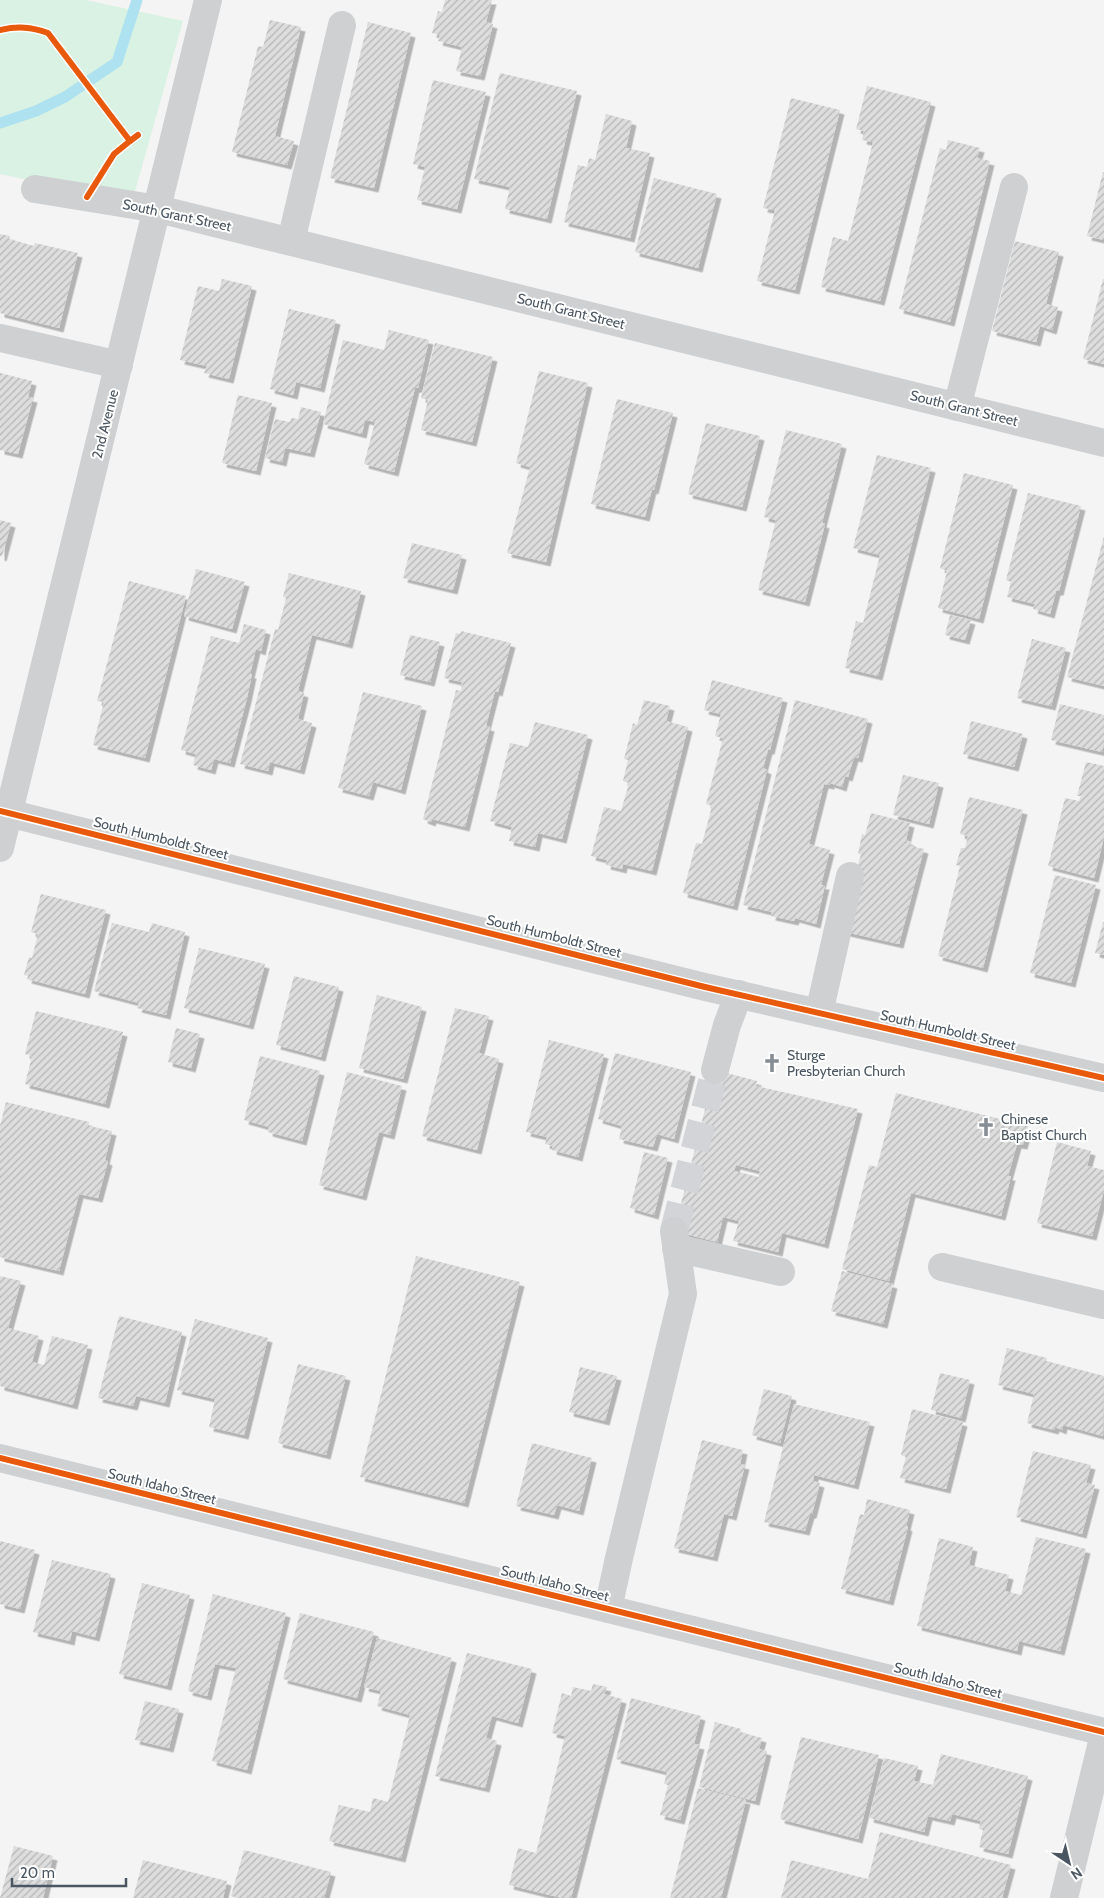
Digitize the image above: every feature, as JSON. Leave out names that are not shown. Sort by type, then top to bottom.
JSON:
[{"type":"street","name":"2nd Avenue","points":[[0,848],[4,812],[119,365],[208,0]]},
{"type":"street","points":[[291,241],[342,25]]},
{"type":"street","points":[[957,407],[1014,187]]},
{"type":"street","name":"South Grant Street","points":[[35,189],[158,209],[1104,443]]},
{"type":"street","points":[[0,338],[119,365]]},
{"type":"street","name":"South Humboldt Street","points":[[4,812],[739,994],[1104,1078]]},
{"type":"street","points":[[819,1013],[850,876]]},
{"type":"street","points":[[715,1070],[727,1025],[739,994]]},
{"type":"street","points":[[608,1609],[683,1294],[675,1240],[781,1272]]},
{"type":"street","points":[[942,1267],[1104,1305]]},
{"type":"street","name":"South Idaho Street","points":[[0,1458],[1104,1733]]},
{"type":"street","points":[[1064,1898],[1104,1733]]},
{"type":"green space","points":[[0,0],[86,0],[183,21],[132,202],[0,174]]},
{"type":"building","points":[[445,0],[492,0],[486,22],[493,24],[480,76],[456,71],[462,47],[438,41],[440,35],[432,33],[438,11],[442,12]]},
{"type":"building","points":[[270,20],[301,27],[275,136],[294,141],[287,165],[232,152],[258,46],[263,47]]},
{"type":"building","points":[[368,22],[411,33],[374,188],[330,178]]},
{"type":"building","points":[[500,73],[577,91],[547,219],[505,209],[510,187],[474,179]]},
{"type":"building","points":[[433,80],[486,92],[457,209],[417,200],[425,167],[413,164]]},
{"type":"building","points":[[867,86],[931,102],[880,301],[821,287],[833,237],[848,241],[873,142],[862,140],[864,131],[856,129]]},
{"type":"building","points":[[791,98],[840,110],[795,290],[757,281],[775,210],[763,208]]},
{"type":"building","points":[[606,114],[632,121],[626,148],[650,153],[630,238],[564,222],[578,165],[587,167],[589,158],[595,160]]},
{"type":"building","points":[[948,140],[980,148],[977,158],[990,161],[950,322],[899,309],[940,148],[946,150]]},
{"type":"building","points":[[1104,172],[1104,240],[1087,236]]},
{"type":"building","points":[[654,178],[717,194],[698,268],[635,252]]},
{"type":"building","points":[[0,234],[10,236],[9,239],[34,246],[35,243],[78,253],[59,328],[0,313]]},
{"type":"building","points":[[1015,241],[1059,252],[1046,304],[1058,307],[1052,330],[1040,326],[1036,342],[992,331]]},
{"type":"building","points":[[222,279],[252,286],[229,379],[204,373],[207,366],[180,360],[198,286],[219,291]]},
{"type":"building","points":[[1104,279],[1104,364],[1083,359]]},
{"type":"building","points":[[289,309],[336,320],[320,388],[296,382],[293,395],[270,389]]},
{"type":"building","points":[[389,330],[429,340],[418,388],[415,388],[394,472],[364,464],[375,422],[365,420],[362,434],[323,424],[343,340],[384,350]]},
{"type":"building","points":[[435,343],[493,357],[472,442],[421,430],[428,400],[421,398]]},
{"type":"building","points":[[539,371],[588,383],[546,562],[507,553],[530,467],[516,463]]},
{"type":"building","points":[[0,373],[32,381],[28,397],[33,398],[18,454],[0,450]]},
{"type":"building","points":[[238,395],[272,403],[256,471],[222,463]]},
{"type":"building","points":[[617,399],[673,413],[654,490],[652,489],[645,517],[591,504]]},
{"type":"building","points":[[301,407],[321,412],[310,453],[285,448],[282,462],[265,458],[275,419],[290,422],[291,418],[298,419]]},
{"type":"building","points":[[706,423],[760,436],[742,507],[688,494]]},
{"type":"building","points":[[786,430],[842,444],[822,523],[825,524],[805,602],[758,590],[776,520],[764,517]]},
{"type":"building","points":[[877,455],[931,468],[878,676],[845,668],[856,621],[863,623],[880,555],[853,548]]},
{"type":"building","points":[[964,473],[1013,485],[979,619],[938,608],[947,571],[940,568]]},
{"type":"building","points":[[1028,493],[1081,506],[1059,591],[1056,591],[1050,614],[1033,609],[1035,604],[1007,597],[1011,582],[1006,580]]},
{"type":"building","points":[[0,520],[11,523],[2,557],[0,556]]},
{"type":"building","points":[[1104,536],[1104,686],[1067,677]]},
{"type":"building","points":[[412,543],[462,555],[453,590],[403,578]]},
{"type":"building","points":[[196,569],[245,582],[232,629],[184,616]]},
{"type":"building","points":[[289,573],[361,591],[348,644],[312,635],[298,691],[304,693],[298,719],[312,723],[300,770],[270,762],[268,771],[240,764],[275,629],[278,630],[286,598],[283,597]]},
{"type":"building","points":[[129,581],[186,596],[145,758],[93,745],[104,702],[97,701]]},
{"type":"building","points":[[950,615],[971,620],[965,640],[945,635]]},
{"type":"building","points":[[244,624],[266,630],[261,651],[256,649],[247,698],[230,763],[214,759],[211,770],[193,765],[196,754],[181,750],[211,636],[239,643]]},
{"type":"building","points":[[461,631],[511,643],[498,692],[495,691],[486,726],[490,727],[465,827],[432,819],[431,822],[423,819],[456,690],[461,691],[462,682],[444,678],[456,633],[460,634]]},
{"type":"building","points":[[410,635],[440,642],[430,682],[400,675]]},
{"type":"building","points":[[1032,639],[1066,648],[1051,706],[1017,698]]},
{"type":"building","points":[[712,680],[783,698],[770,750],[768,750],[763,768],[767,770],[733,906],[683,893],[696,843],[702,844],[712,806],[706,804],[723,738],[715,736],[721,714],[704,710]]},
{"type":"building","points":[[363,692],[422,706],[401,790],[373,782],[369,796],[338,788]]},
{"type":"building","points":[[644,700],[670,706],[666,721],[688,727],[652,871],[623,864],[622,869],[606,865],[607,860],[591,856],[604,807],[621,811],[629,783],[623,781],[628,760],[624,759],[633,723],[637,725]]},
{"type":"building","points":[[795,700],[868,719],[858,758],[854,757],[848,777],[845,776],[842,787],[830,783],[830,785],[824,784],[809,844],[830,850],[821,885],[825,885],[816,924],[795,918],[794,921],[771,916],[772,912],[743,905]]},
{"type":"building","points":[[1060,704],[1104,715],[1104,744],[1102,752],[1051,740]]},
{"type":"building","points":[[971,721],[1023,734],[1014,767],[963,754]]},
{"type":"building","points":[[535,722],[588,735],[562,839],[538,833],[535,847],[509,841],[512,827],[490,821],[510,743],[528,747]]},
{"type":"building","points":[[1086,762],[1104,766],[1104,837],[1094,878],[1048,866],[1065,798],[1079,801],[1081,796],[1077,796]]},
{"type":"building","points":[[903,775],[939,783],[929,824],[893,815]]},
{"type":"building","points":[[969,797],[1023,810],[983,968],[938,956],[960,866],[956,865],[961,848],[965,848],[968,836],[960,834]]},
{"type":"building","points":[[871,813],[910,823],[906,840],[911,842],[910,846],[924,849],[899,944],[841,931],[861,854],[858,854],[862,834],[865,835]]},
{"type":"building","points":[[1055,875],[1096,885],[1071,983],[1030,973]]},
{"type":"building","points":[[41,894],[106,910],[85,994],[27,979],[28,976],[24,975],[29,957],[32,958],[38,934],[31,932]]},
{"type":"building","points":[[1104,922],[1104,955],[1095,953]]},
{"type":"building","points":[[112,923],[149,932],[152,923],[185,932],[166,1015],[137,1008],[139,1003],[94,991]]},
{"type":"building","points":[[199,948],[265,964],[249,1025],[184,1008]]},
{"type":"building","points":[[294,976],[339,987],[321,1057],[276,1045]]},
{"type":"building","points":[[377,995],[422,1007],[403,1079],[359,1068]]},
{"type":"building","points":[[455,1008],[489,1016],[479,1053],[499,1059],[477,1150],[422,1136]]},
{"type":"building","points":[[36,1011],[123,1032],[105,1104],[25,1084],[32,1056],[25,1054]]},
{"type":"building","points":[[176,1028],[200,1034],[191,1068],[168,1062]]},
{"type":"building","points":[[549,1040],[604,1054],[578,1157],[552,1150],[553,1146],[545,1144],[547,1137],[526,1132]]},
{"type":"building","points":[[615,1053],[691,1072],[674,1139],[657,1134],[653,1147],[619,1139],[622,1126],[598,1119]]},
{"type":"building","points":[[260,1056],[320,1071],[302,1141],[268,1132],[269,1127],[244,1120]]},
{"type":"building","points":[[715,1070],[757,1081],[756,1086],[858,1109],[824,1244],[782,1233],[778,1252],[733,1241],[739,1221],[723,1217],[717,1242],[674,1231]],"holes":[[[736,1165],[760,1171],[759,1177],[734,1171]]]},
{"type":"building","points":[[347,1072],[402,1086],[390,1135],[379,1132],[362,1196],[319,1185]]},
{"type":"building","points":[[896,1093],[1028,1126],[1023,1145],[1017,1144],[1008,1176],[1011,1176],[1001,1216],[911,1193],[889,1281],[842,1269],[869,1165],[877,1167]]},
{"type":"building","points":[[6,1102],[89,1122],[89,1126],[112,1131],[105,1160],[108,1161],[98,1198],[79,1194],[59,1271],[0,1257],[0,1126]]},
{"type":"building","points":[[1057,1142],[1091,1151],[1087,1166],[1104,1170],[1104,1190],[1092,1236],[1037,1223]]},
{"type":"building","points":[[644,1152],[668,1158],[654,1215],[630,1208]]},
{"type":"building","points":[[416,1256],[520,1282],[464,1503],[360,1477]]},
{"type":"building","points":[[842,1271],[893,1284],[883,1324],[831,1311]]},
{"type":"building","points":[[0,1276],[21,1281],[8,1328],[39,1336],[32,1362],[44,1365],[52,1336],[88,1345],[73,1405],[0,1386]]},
{"type":"building","points":[[119,1316],[182,1332],[165,1403],[136,1396],[133,1406],[98,1398]]},
{"type":"building","points":[[195,1319],[268,1338],[244,1435],[209,1427],[215,1399],[177,1390]]},
{"type":"building","points":[[1007,1348],[1047,1358],[1046,1361],[1104,1376],[1103,1436],[1063,1425],[1062,1430],[1055,1427],[1054,1430],[1027,1423],[1034,1394],[998,1385]]},
{"type":"building","points":[[298,1364],[346,1376],[326,1455],[278,1443]]},
{"type":"building","points":[[580,1367],[617,1376],[605,1421],[569,1412]]},
{"type":"building","points":[[940,1373],[970,1380],[961,1418],[931,1410]]},
{"type":"building","points":[[764,1389],[792,1396],[780,1443],[752,1435]]},
{"type":"building","points":[[794,1404],[870,1422],[854,1485],[814,1475],[813,1481],[820,1483],[812,1514],[810,1514],[805,1531],[764,1522]]},
{"type":"building","points":[[912,1409],[963,1422],[946,1489],[900,1478],[906,1457],[901,1455]]},
{"type":"building","points":[[702,1440],[743,1450],[740,1464],[745,1465],[732,1516],[724,1514],[713,1557],[674,1548]]},
{"type":"building","points":[[532,1443],[592,1458],[579,1511],[557,1505],[554,1515],[516,1506]]},
{"type":"building","points":[[1033,1451],[1091,1465],[1086,1483],[1095,1485],[1082,1534],[1016,1517]]},
{"type":"building","points":[[867,1499],[910,1510],[906,1526],[908,1527],[889,1601],[841,1589],[860,1514],[864,1515]]},
{"type":"building","points":[[1036,1537],[1086,1549],[1060,1651],[1019,1641],[1017,1651],[917,1626],[939,1538],[973,1547],[969,1565],[1009,1575],[1005,1591],[1021,1595]]},
{"type":"building","points":[[0,1541],[35,1550],[20,1609],[0,1604]]},
{"type":"building","points":[[52,1560],[111,1574],[95,1637],[72,1631],[70,1641],[33,1632]]},
{"type":"building","points":[[142,1583],[190,1595],[167,1686],[119,1674]]},
{"type":"building","points":[[213,1594],[286,1613],[247,1770],[212,1761],[236,1668],[215,1664],[207,1696],[188,1691]]},
{"type":"building","points":[[300,1613],[374,1632],[357,1698],[283,1679]]},
{"type":"building","points":[[377,1638],[452,1658],[401,1858],[329,1841],[339,1805],[370,1812],[373,1798],[388,1802],[410,1715],[377,1706],[381,1691],[364,1687]]},
{"type":"building","points":[[467,1653],[532,1669],[518,1723],[492,1716],[486,1738],[497,1741],[485,1788],[435,1776]]},
{"type":"building","points":[[593,1684],[607,1687],[604,1694],[622,1699],[571,1898],[562,1898],[509,1885],[518,1848],[536,1853],[565,1736],[552,1733],[562,1693],[571,1696],[573,1687],[591,1691]]},
{"type":"building","points":[[631,1698],[701,1716],[694,1744],[700,1745],[680,1820],[660,1815],[668,1785],[664,1784],[667,1772],[616,1759]]},
{"type":"building","points":[[145,1701],[179,1709],[169,1748],[135,1740]]},
{"type":"building","points":[[715,1722],[741,1729],[740,1732],[762,1738],[759,1749],[767,1751],[755,1801],[699,1787]]},
{"type":"building","points":[[801,1737],[879,1755],[858,1839],[780,1819]]},
{"type":"building","points":[[941,1754],[1028,1776],[1008,1854],[979,1847],[983,1830],[979,1829],[981,1821],[952,1814],[950,1821],[928,1816],[924,1832],[869,1818],[884,1758],[918,1766],[914,1781],[933,1785]]},
{"type":"building","points":[[698,1788],[746,1800],[721,1898],[670,1898]]},
{"type":"building","points":[[880,1832],[1011,1865],[1002,1898],[781,1898],[791,1860],[868,1879]]},
{"type":"building","points":[[14,1846],[53,1856],[43,1898],[0,1898]]},
{"type":"building","points":[[244,1850],[331,1872],[324,1898],[238,1898],[231,1896]]},
{"type":"building","points":[[143,1860],[227,1881],[223,1898],[133,1898]]},
{"type":"waterway","points":[[0,123],[36,111],[65,97],[117,62],[137,0]]},
{"type":"tunnel","points":[[674,1231],[715,1070]]},
{"type":"cycle path","points":[[0,30],[24,28],[48,33],[130,141],[138,135]]},
{"type":"cycle path","points":[[87,197],[114,154],[130,141]]},
{"type":"cycle path","points":[[0,811],[705,987],[1104,1078]]},
{"type":"cycle path","points":[[0,1458],[1104,1732]]},
{"type":"place","name":"Sturge Presbyterian Church","points":[[772,1063]]},
{"type":"place","name":"Chinese Baptist Church","points":[[986,1127]]}]
